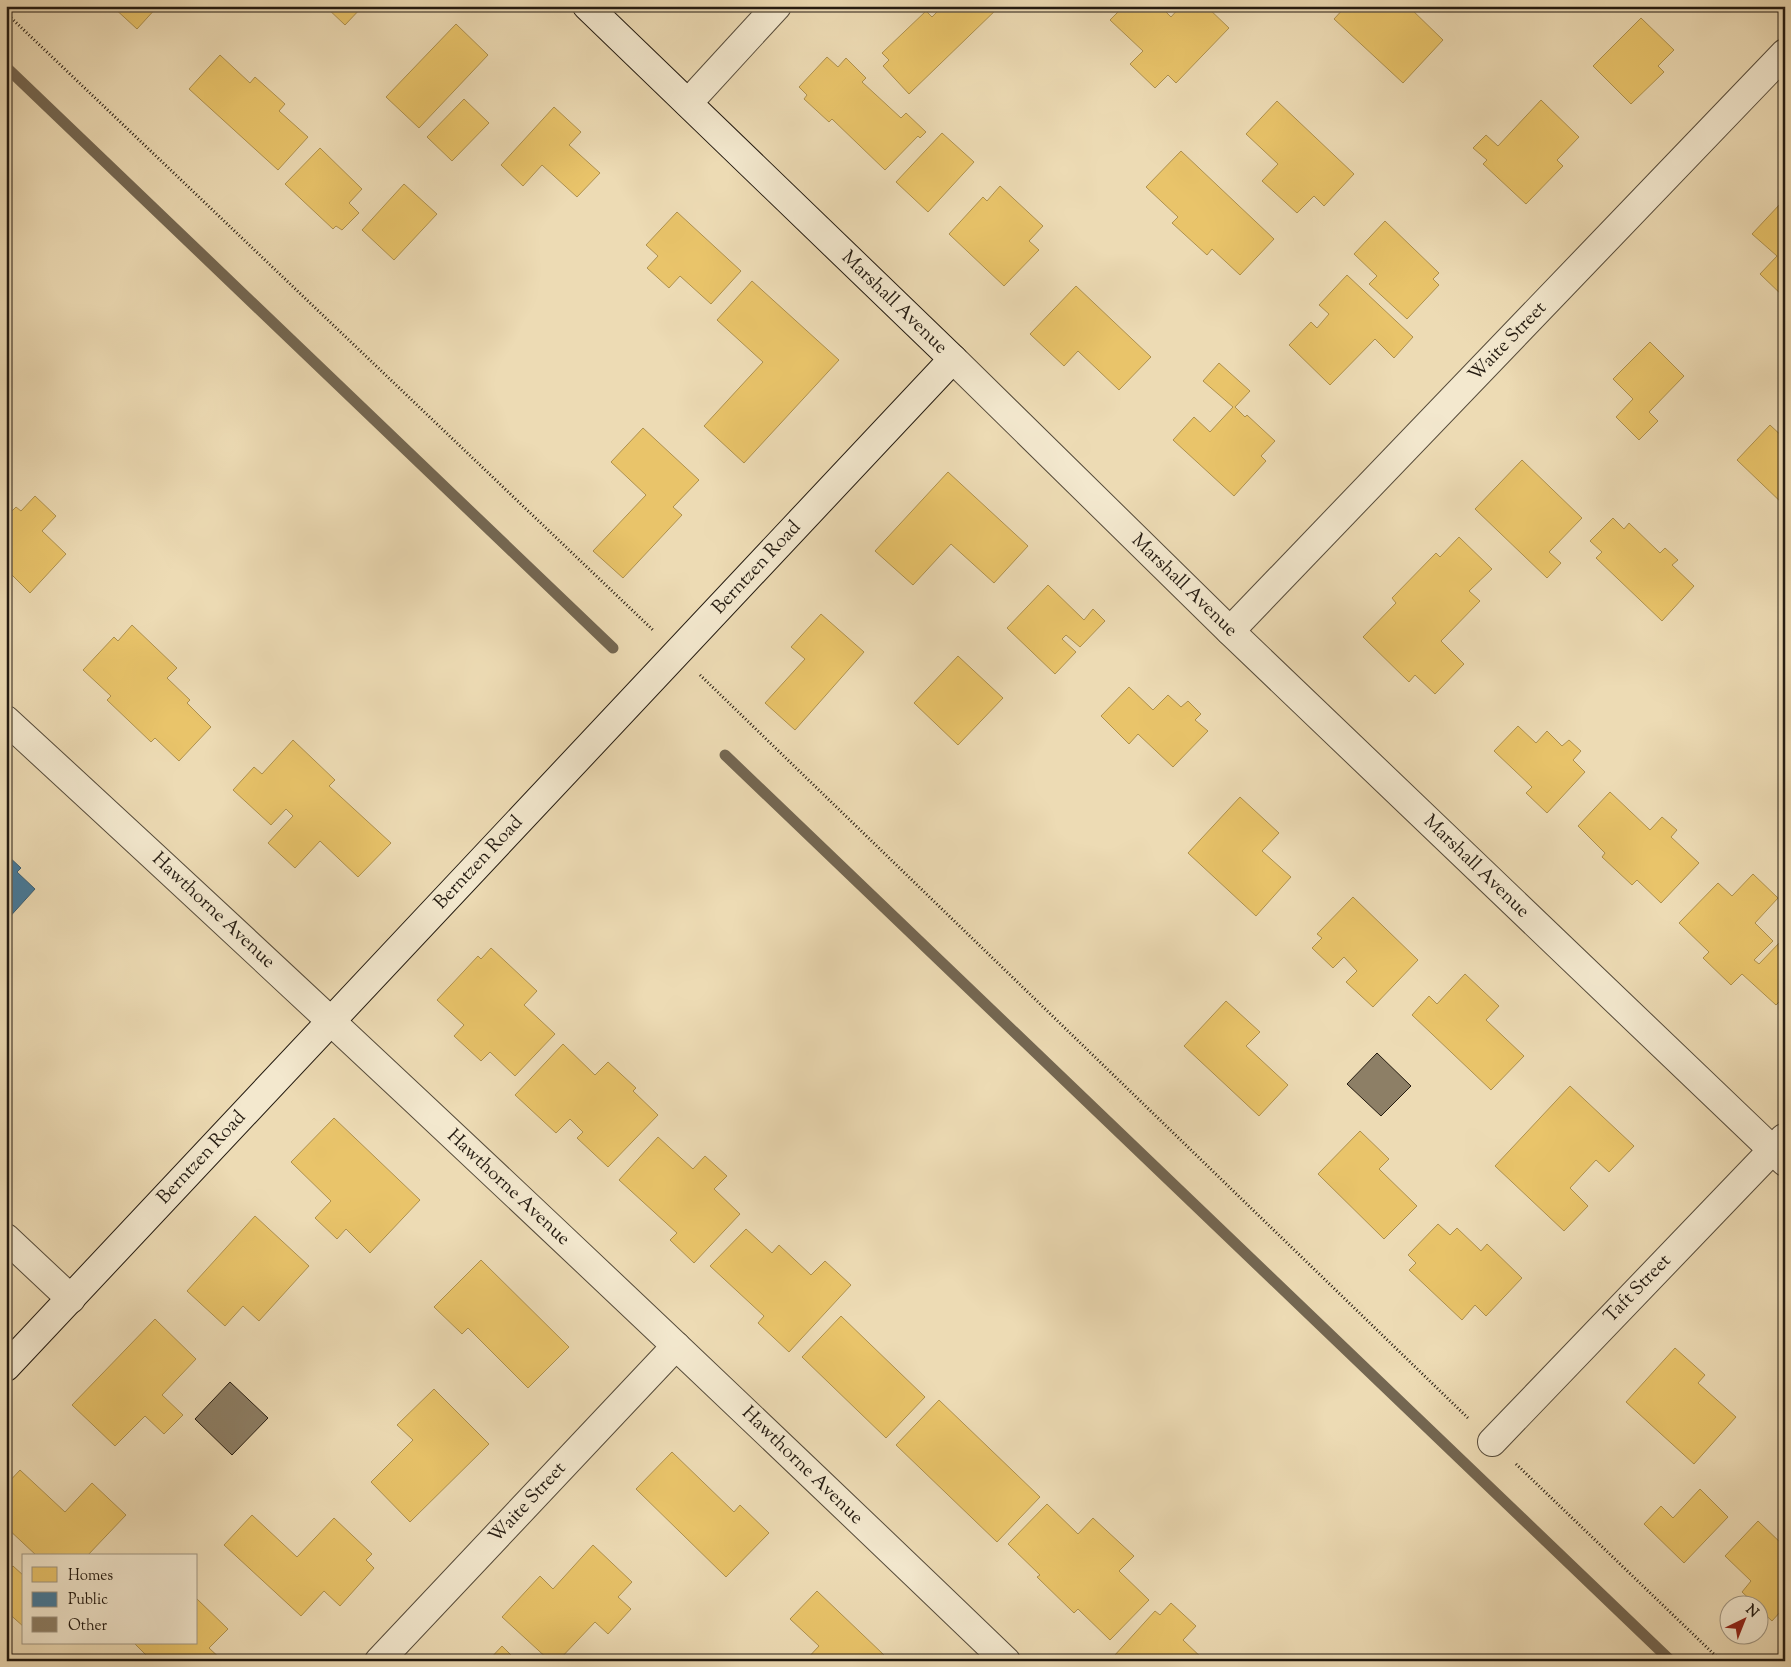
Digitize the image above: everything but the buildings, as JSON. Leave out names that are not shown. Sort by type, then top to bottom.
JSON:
[{"type":"street","name":"Marshall Avenue","points":[[587,6],[953,359],[1230,631],[1781,1150]]},
{"type":"street","points":[[688,103],[777,6]]},
{"type":"street","name":"Waite Street","points":[[1230,631],[1785,53]]},
{"type":"street","name":"Berntzen Road","points":[[6,1367],[953,359]]},
{"type":"street","name":"Hawthorne Avenue","points":[[6,720],[330,1020],[676,1346],[998,1658]]},
{"type":"street","name":"Taft Street","points":[[1492,1442],[1781,1150]]},
{"type":"street","points":[[6,1238],[71,1299]]},
{"type":"street","name":"Waite Street","points":[[379,1661],[676,1346]]},
{"type":"path","points":[[6,13],[677,653],[1492,1442],[1721,1661]]},
{"type":"waterway","points":[[6,67],[613,648]]},
{"type":"waterway","points":[[725,755],[1671,1661]]}]
